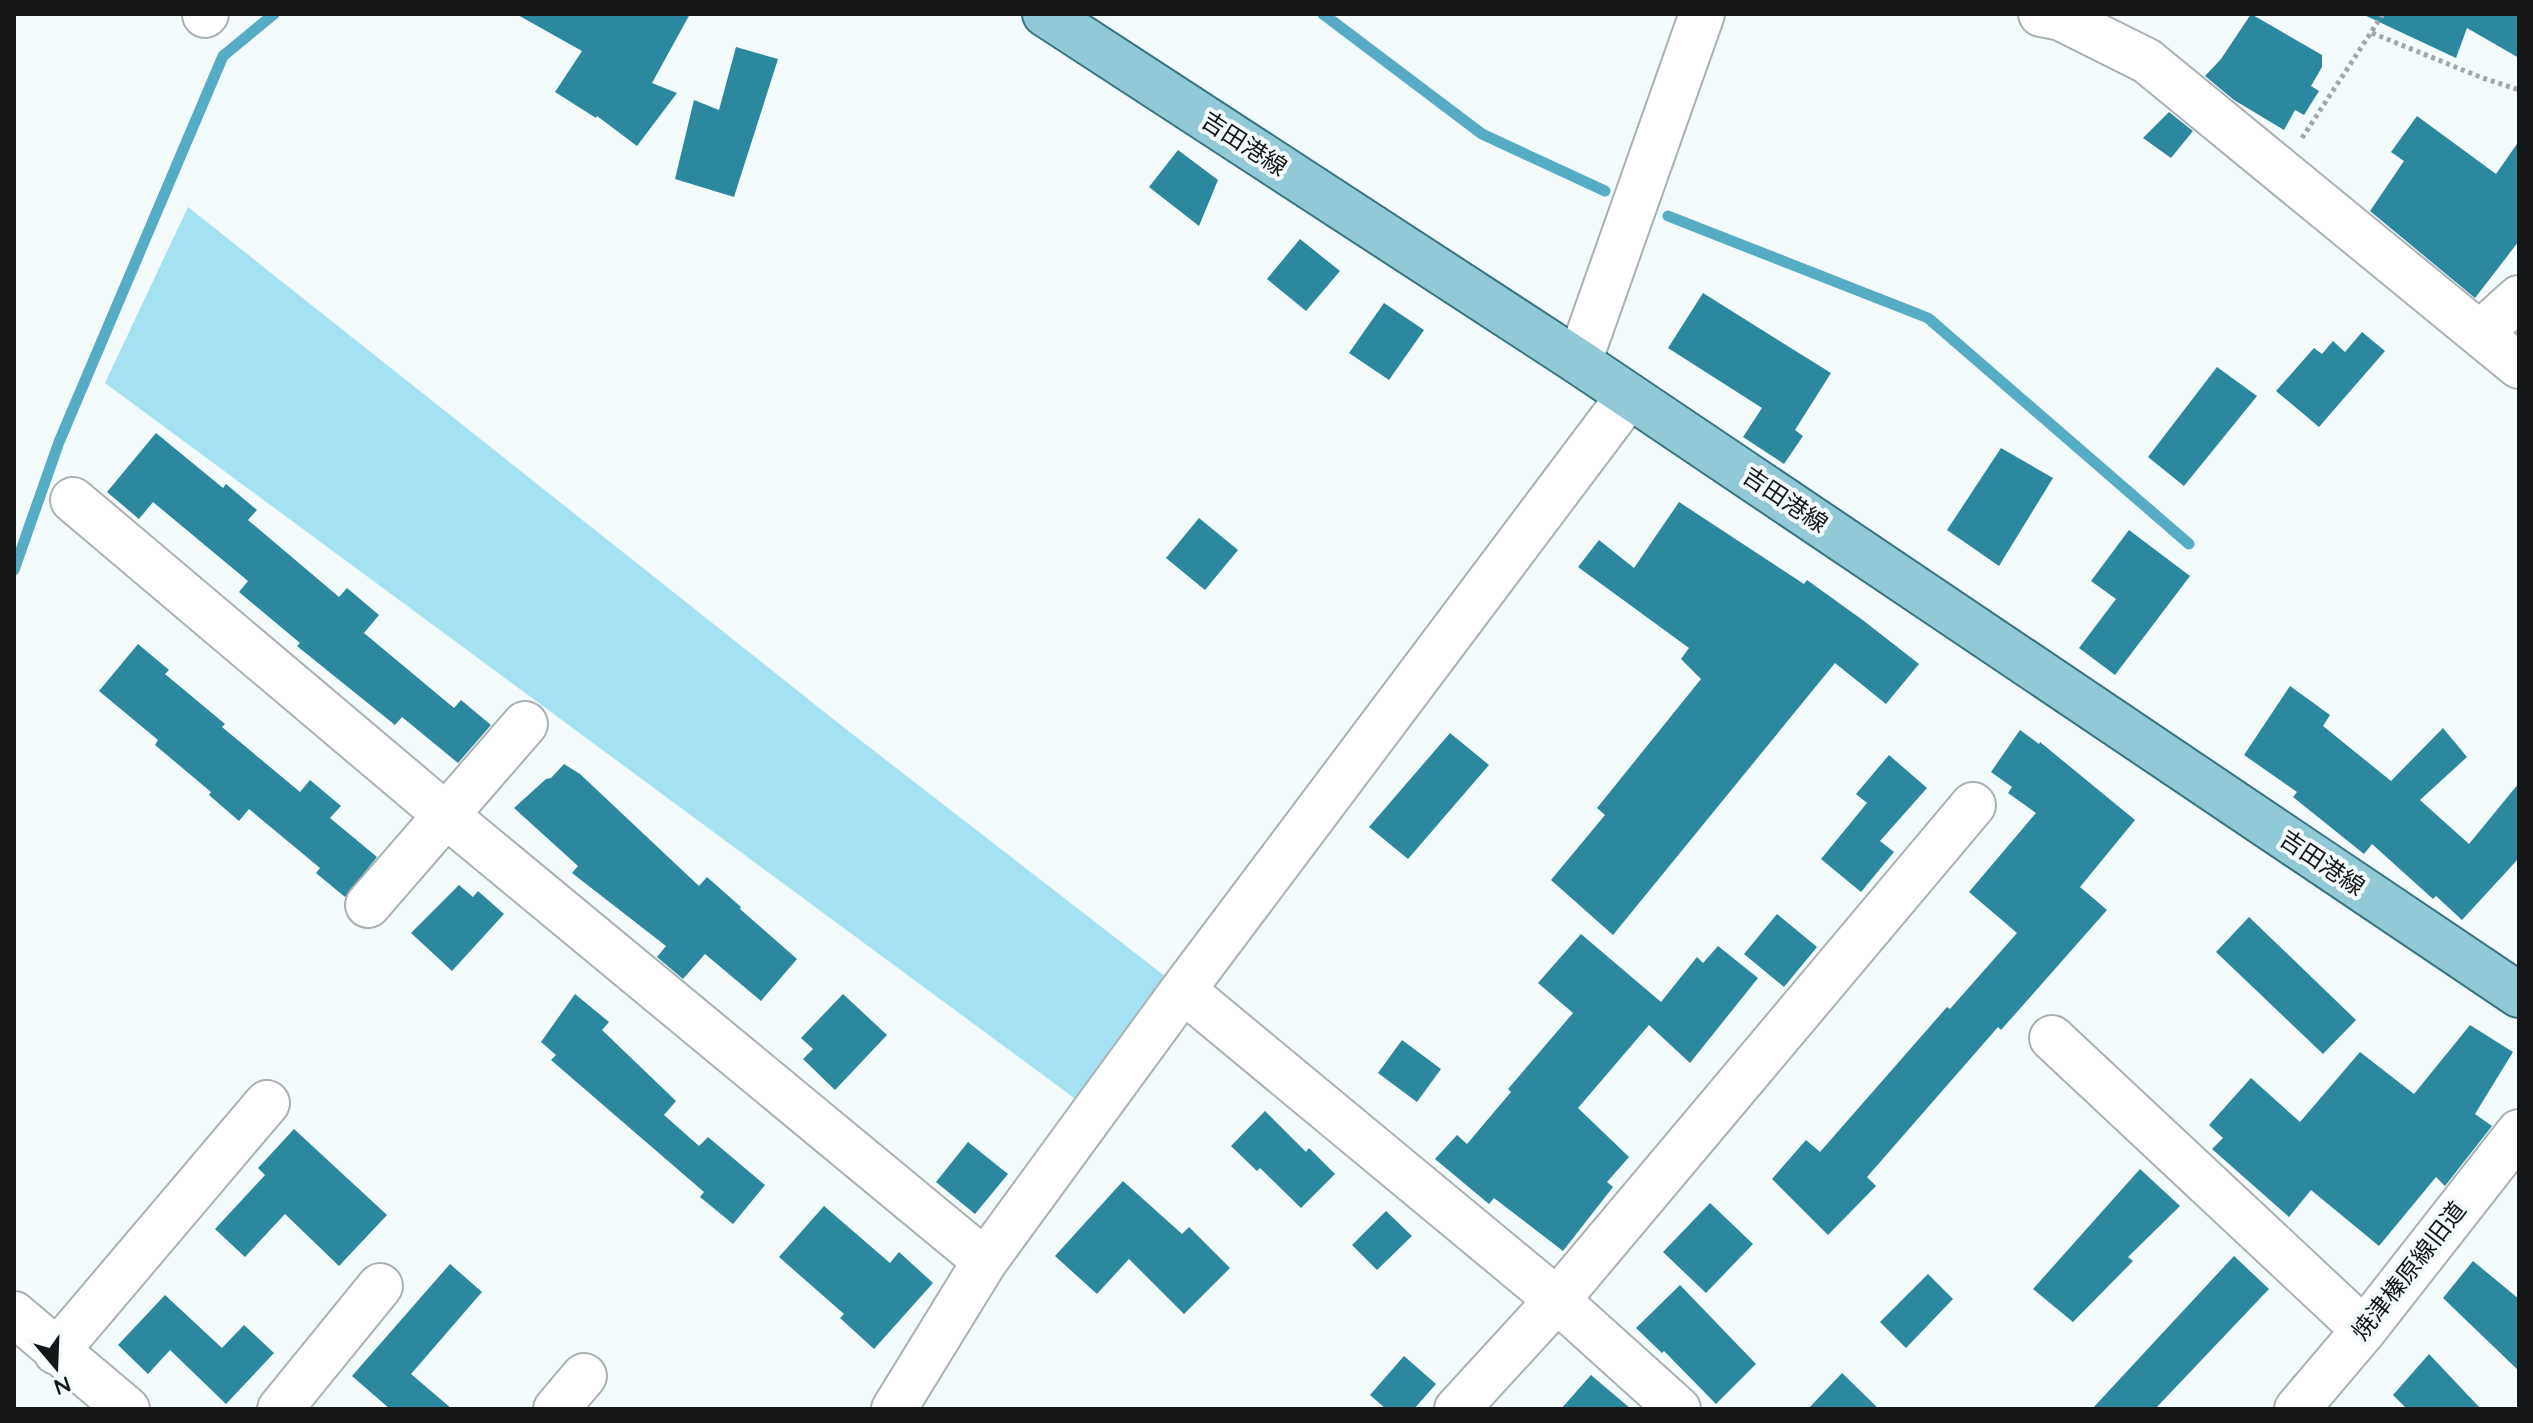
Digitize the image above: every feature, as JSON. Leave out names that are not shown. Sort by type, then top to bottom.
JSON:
[{"type":"main road","name":"吉田港線","points":[[1045,14],[1579,362],[2519,995]]},
{"type":"street","points":[[1579,362],[1702,14]]},
{"type":"street","points":[[2041,14],[2061,18],[2147,61],[2519,366]]},
{"type":"street","points":[[2480,333],[2519,298]]},
{"type":"street","points":[[894,1409],[985,1261],[1183,990],[1629,396]]},
{"type":"street","points":[[73,500],[447,816],[985,1261]]},
{"type":"street","points":[[368,905],[525,724]]},
{"type":"street","points":[[1457,1409],[1557,1300],[1973,805]]},
{"type":"street","points":[[1183,990],[1557,1300],[1678,1409]]},
{"type":"street","points":[[2052,1038],[2364,1330]]},
{"type":"street","points":[[56,1352],[267,1103]]},
{"type":"street","name":"焼津榛原線旧道","points":[[2297,1409],[2364,1330],[2519,1132]]},
{"type":"street","points":[[280,1409],[380,1286]]},
{"type":"street","points":[[14,1314],[127,1409]]},
{"type":"street","points":[[556,1409],[584,1376]]},
{"type":"path","points":[[2282,169],[2383,14]]},
{"type":"path","points":[[2372,33],[2519,90]]},
{"type":"shaded area","points":[[188,207],[842,726],[1170,980],[1085,1106],[105,383]]},
{"type":"building","points":[[516,14],[690,14],[652,83],[677,93],[637,146],[597,116],[555,92],[582,51]]},
{"type":"building","points":[[2251,14],[2322,55],[2322,67],[2311,86],[2319,91],[2304,115],[2295,110],[2284,130],[2234,100],[2205,76],[2221,59]]},
{"type":"building","points":[[2362,14],[2519,14],[2519,58],[2467,28],[2456,58]]},
{"type":"building","points":[[736,47],[778,59],[734,197],[675,179],[694,100],[719,110]]},
{"type":"building","points":[[2169,112],[2193,131],[2171,158],[2143,138]]},
{"type":"building","points":[[2417,116],[2496,174],[2519,141],[2519,241],[2475,298],[2370,211],[2404,161],[2391,152]]},
{"type":"building","points":[[1178,150],[1218,180],[1199,226],[1149,187]]},
{"type":"building","points":[[1300,239],[1340,271],[1306,311],[1267,279]]},
{"type":"building","points":[[1703,293],[1831,373],[1795,430],[1803,436],[1784,464],[1743,437],[1762,408],[1668,348]]},
{"type":"building","points":[[1384,303],[1424,330],[1389,380],[1349,353]]},
{"type":"building","points":[[2362,332],[2385,351],[2319,427],[2276,391],[2314,348],[2322,354],[2333,341],[2345,352]]},
{"type":"building","points":[[2217,367],[2257,396],[2184,486],[2148,457]]},
{"type":"building","points":[[156,433],[223,488],[226,484],[257,510],[248,520],[339,597],[347,588],[379,615],[364,633],[454,708],[461,700],[491,725],[458,763],[402,717],[395,725],[297,646],[300,643],[239,592],[248,581],[153,502],[139,519],[107,492]]},
{"type":"building","points":[[2001,448],[2053,478],[1999,566],[1947,530]]},
{"type":"building","points":[[1679,502],[1804,584],[1807,580],[1919,664],[1886,704],[1835,663],[1613,935],[1551,880],[1605,815],[1597,808],[1701,679],[1681,659],[1689,648],[1578,567],[1599,540],[1634,568]]},
{"type":"building","points":[[1199,518],[1238,550],[1205,590],[1166,558]]},
{"type":"building","points":[[2129,530],[2190,576],[2115,675],[2079,648],[2116,599],[2091,581]]},
{"type":"building","points":[[138,644],[169,670],[165,674],[225,724],[222,727],[300,792],[310,780],[341,806],[330,818],[377,857],[345,897],[316,873],[320,868],[249,809],[239,821],[209,795],[211,792],[155,745],[158,740],[99,691]]},
{"type":"building","points":[[2290,686],[2330,715],[2323,726],[2391,781],[2443,728],[2467,757],[2420,800],[2469,844],[2519,783],[2519,858],[2462,920],[2436,896],[2433,899],[2372,844],[2364,854],[2293,797],[2297,792],[2244,755]]},
{"type":"building","points":[[2020,730],[2040,742],[2135,820],[2080,887],[2107,910],[2001,1030],[1998,1027],[1867,1177],[1876,1186],[1828,1235],[1772,1179],[1806,1140],[1820,1152],[1947,1007],[1950,1009],[2017,933],[1969,892],[2036,813],[2008,793],[2012,787],[1991,772]]},
{"type":"building","points":[[1450,733],[1489,765],[1408,859],[1369,827]]},
{"type":"building","points":[[1889,755],[1927,788],[1880,841],[1894,852],[1861,892],[1821,859],[1867,803],[1856,794]]},
{"type":"building","points":[[564,764],[580,774],[699,886],[707,877],[797,959],[761,1001],[705,954],[683,979],[657,957],[666,946],[572,873],[578,866],[514,808]]},
{"type":"building","points":[[459,885],[473,897],[478,891],[504,914],[452,971],[411,933]]},
{"type":"building","points":[[1777,914],[1817,947],[1784,987],[1744,954]]},
{"type":"building","points":[[2249,917],[2356,1020],[2323,1054],[2216,952]]},
{"type":"building","points":[[1581,934],[1661,1002],[1697,957],[1703,963],[1718,946],[1758,978],[1690,1063],[1649,1025],[1578,1108],[1629,1157],[1607,1182],[1613,1187],[1563,1251],[1494,1198],[1489,1204],[1435,1159],[1457,1135],[1467,1144],[1511,1092],[1508,1089],[1573,1013],[1538,983]]},
{"type":"building","points":[[575,994],[609,1022],[602,1030],[676,1101],[664,1115],[699,1146],[708,1137],[765,1185],[733,1224],[700,1197],[704,1192],[551,1060],[556,1055],[541,1042]]},
{"type":"building","points":[[843,994],[887,1035],[835,1090],[803,1059],[813,1049],[801,1038]]},
{"type":"building","points":[[2470,1025],[2513,1052],[2475,1114],[2492,1126],[2445,1186],[2436,1177],[2379,1246],[2311,1190],[2289,1217],[2212,1149],[2223,1138],[2209,1125],[2251,1078],[2300,1122],[2360,1052],[2414,1094]]},
{"type":"building","points":[[1402,1040],[1441,1069],[1417,1102],[1378,1073]]},
{"type":"building","points":[[1265,1111],[1306,1152],[1309,1148],[1335,1174],[1301,1208],[1260,1168],[1257,1171],[1231,1146]]},
{"type":"building","points":[[294,1129],[387,1215],[339,1266],[285,1214],[245,1257],[215,1229],[265,1175],[258,1168]]},
{"type":"building","points":[[968,1142],[1008,1174],[975,1214],[936,1182]]},
{"type":"building","points":[[2140,1169],[2180,1206],[2128,1257],[2133,1261],[2073,1322],[2033,1289]]},
{"type":"building","points":[[1123,1181],[1182,1234],[1189,1227],[1230,1268],[1184,1314],[1129,1259],[1097,1294],[1055,1256]]},
{"type":"building","points":[[1710,1203],[1753,1244],[1706,1293],[1663,1252]]},
{"type":"building","points":[[824,1206],[890,1263],[899,1252],[933,1283],[874,1349],[840,1318],[844,1314],[779,1257]]},
{"type":"building","points":[[1386,1211],[1412,1236],[1377,1270],[1352,1245]]},
{"type":"building","points":[[2234,1256],[2269,1289],[2155,1409],[2092,1409]]},
{"type":"building","points":[[2473,1261],[2519,1299],[2519,1371],[2443,1298]]},
{"type":"building","points":[[450,1264],[482,1292],[411,1374],[452,1409],[390,1409],[352,1376]]},
{"type":"building","points":[[1928,1274],[1953,1299],[1906,1348],[1880,1322]]},
{"type":"building","points":[[1680,1285],[1756,1364],[1716,1404],[1664,1351],[1662,1353],[1636,1328]]},
{"type":"building","points":[[165,1295],[222,1348],[244,1325],[274,1353],[226,1404],[170,1350],[148,1374],[118,1345]]},
{"type":"building","points":[[2429,1354],[2481,1409],[2407,1409],[2393,1395]]},
{"type":"building","points":[[1404,1356],[1436,1384],[1414,1409],[1386,1409],[1370,1395]]},
{"type":"building","points":[[1842,1373],[1879,1409],[1808,1409]]},
{"type":"building","points":[[1591,1375],[1631,1409],[1561,1409]]},
{"type":"waterway","points":[[14,570],[59,442],[223,56],[274,14]]},
{"type":"waterway","points":[[1323,14],[1482,134],[1605,191]]},
{"type":"waterway","points":[[1668,216],[1928,318],[2189,544]]}]
